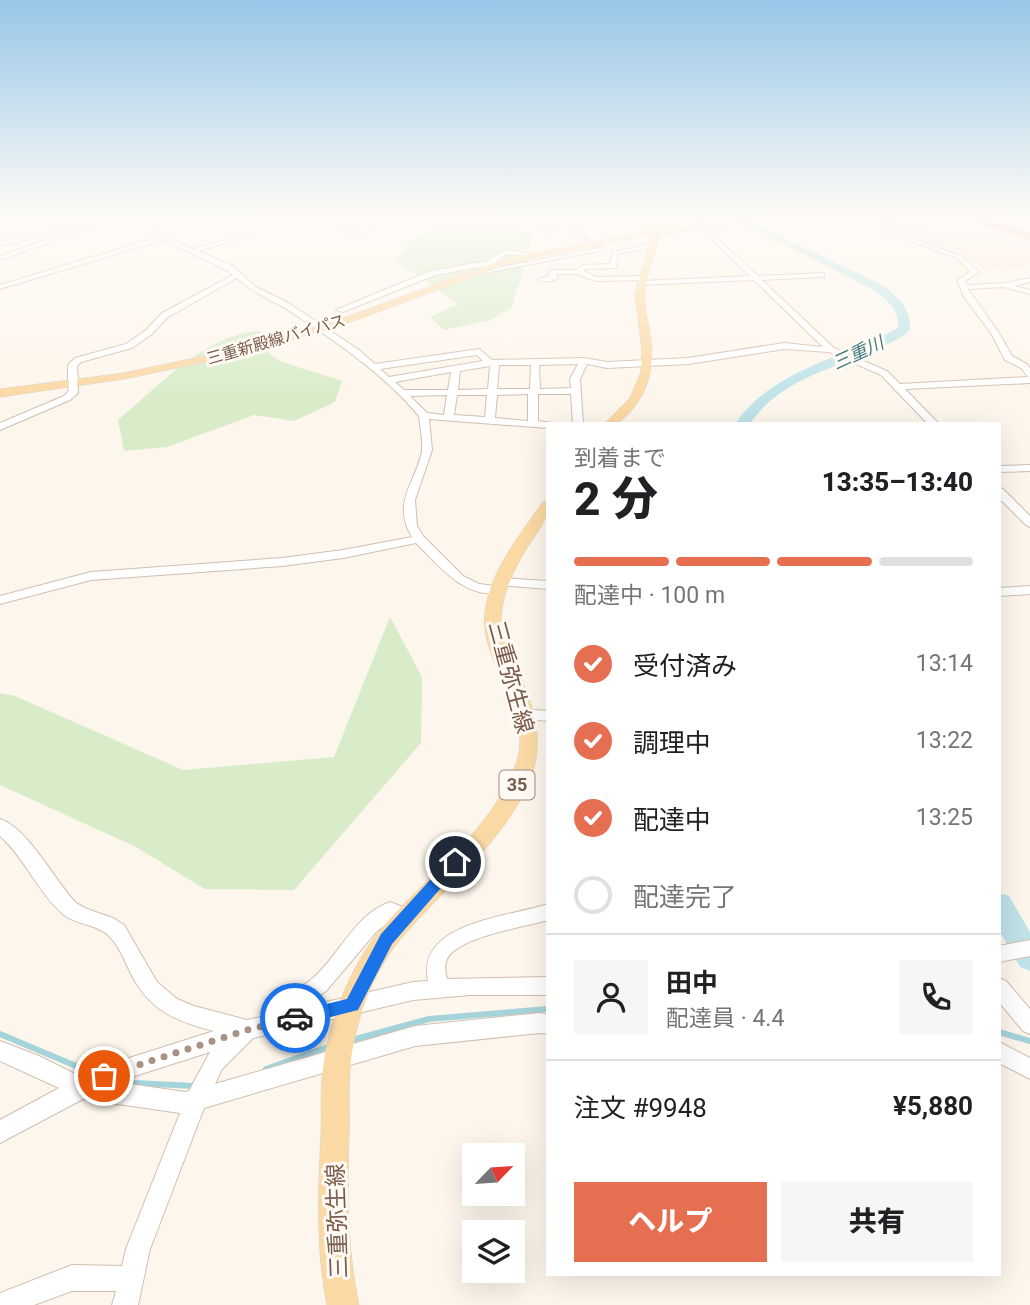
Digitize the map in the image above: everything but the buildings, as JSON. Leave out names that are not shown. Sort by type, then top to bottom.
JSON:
[{"type":"main road","name":"三重新殿線バイパス","points":[[0,393],[170,367],[321,329],[460,278]]},
{"type":"main road","points":[[616,422],[644,384],[647,362],[643,278]]},
{"type":"main road","name":"三重弥生線","points":[[343,1305],[336,1278],[334,1173],[341,1048],[352,1005],[387,939],[491,825],[522,777],[529,755],[528,734],[493,631],[492,617],[500,586],[546,508]]},
{"type":"street","points":[[0,287],[31,278]]},
{"type":"street","points":[[0,428],[73,393],[72,365],[78,360],[123,350],[149,332],[165,315],[234,278]]},
{"type":"street","points":[[242,278],[253,289],[321,329],[373,367],[424,416],[428,450],[408,509],[411,526],[419,539],[467,584],[546,585]]},
{"type":"street","points":[[340,310],[422,278]]},
{"type":"street","points":[[542,279],[554,278]]},
{"type":"street","points":[[594,278],[642,281],[774,278]]},
{"type":"street","points":[[899,387],[1030,377],[1027,366],[1008,358],[964,287],[961,280],[965,278]]},
{"type":"street","points":[[756,279],[834,351]]},
{"type":"street","points":[[964,287],[1006,285],[1030,280]]},
{"type":"street","points":[[1006,285],[1030,292]]},
{"type":"street","points":[[388,380],[492,363],[584,361],[607,365],[705,359],[784,346],[834,351],[878,370],[899,387],[932,422]]},
{"type":"street","points":[[373,367],[479,352],[492,363],[490,419]]},
{"type":"street","points":[[578,422],[576,374],[584,361]]},
{"type":"street","points":[[533,422],[535,363]]},
{"type":"street","points":[[449,417],[456,367]]},
{"type":"street","points":[[402,393],[577,391]]},
{"type":"street","points":[[424,416],[546,425]]},
{"type":"street","points":[[1001,469],[1030,468]]},
{"type":"street","points":[[1001,493],[1030,523]]},
{"type":"street","points":[[0,600],[91,576],[282,562],[343,554],[419,539]]},
{"type":"street","points":[[1001,592],[1030,590]]},
{"type":"street","points":[[523,714],[546,716]]},
{"type":"street","points":[[0,826],[13,835],[26,856],[71,911],[117,930],[150,988],[162,1002],[180,1012],[247,1030]]},
{"type":"street","points":[[285,1021],[286,1006],[319,985],[369,926],[390,910],[405,918]]},
{"type":"street","points":[[439,988],[436,960],[444,949],[460,937],[546,913]]},
{"type":"street","points":[[1001,954],[1030,948]]},
{"type":"street","points":[[0,1132],[104,1076],[247,1030],[413,991],[546,986]]},
{"type":"street","points":[[1001,989],[1028,1022]]},
{"type":"street","points":[[0,1051],[31,1062],[81,1088],[185,1103],[341,1048],[415,1036],[546,1024]]},
{"type":"street","points":[[125,1305],[129,1279],[197,1099],[215,1062],[247,1030]]},
{"type":"street","points":[[1001,1053],[1030,1069]]},
{"type":"street","points":[[1,1305],[72,1278],[129,1279]]},
{"type":"green space","points":[[421,278],[521,278],[512,307],[491,320],[444,330],[430,317],[458,304]]},
{"type":"green space","points":[[261,331],[273,357],[342,381],[335,402],[294,421],[254,415],[167,447],[124,451],[118,420],[184,363],[203,351],[241,334]]},
{"type":"green space","points":[[390,617],[422,677],[421,743],[294,890],[205,889],[136,847],[0,785],[0,693],[15,696],[183,770],[334,757]]},
{"type":"waterway","name":"三重川","points":[[743,422],[753,407],[770,393],[904,330],[904,314],[895,301],[862,278]]},
{"type":"waterway","name":"三重川","points":[[1001,907],[1030,958]]},
{"type":"waterway","points":[[352,1040],[429,1019],[546,1009]]},
{"type":"waterway","points":[[1001,1033],[1030,1041]]},
{"type":"waterway","points":[[0,1034],[95,1074]]},
{"type":"waterway","points":[[266,1069],[328,1047]]},
{"type":"waterway","points":[[115,1082],[194,1086]]},
{"type":"way so far","points":[[104,1076],[247,1030],[295,1018]]},
{"type":"route","points":[[295,1018],[352,1005],[387,939],[455,862]]}]
